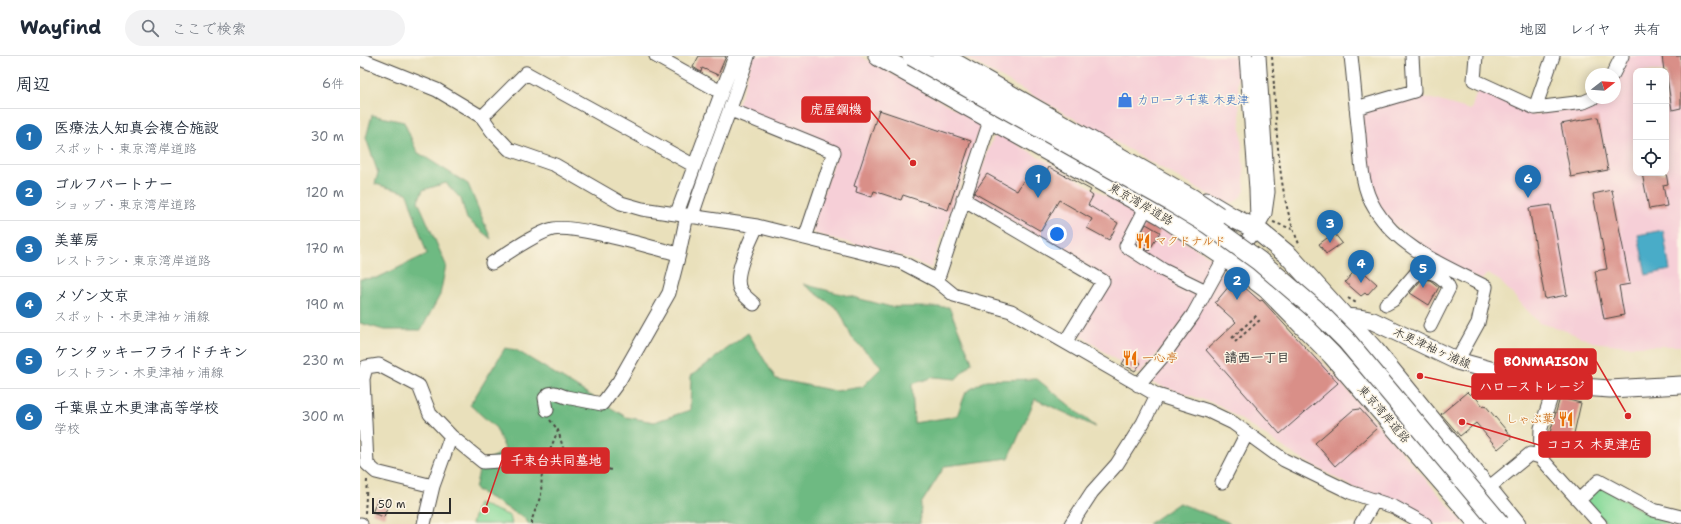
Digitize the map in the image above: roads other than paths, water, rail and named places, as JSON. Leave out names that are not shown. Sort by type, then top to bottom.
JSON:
[{"type":"highway","name":"東京湾岸道路","points":[[878,56],[1147,206],[1225,257],[1267,289],[1332,355],[1479,524]]},
{"type":"highway","name":"東京湾岸道路","points":[[912,56],[1170,201],[1240,246],[1315,309],[1346,340],[1500,524]]},
{"type":"highway","points":[[942,56],[1191,198],[1245,237],[1265,254],[1282,281]]},
{"type":"highway","points":[[949,56],[1231,217],[1256,229],[1289,256],[1344,316],[1516,524]]},
{"type":"main road","name":"木更津袖ヶ浦線","points":[[1304,326],[1344,316],[1360,317],[1373,321],[1457,361],[1519,378],[1555,385],[1610,389],[1681,385]]},
{"type":"street","points":[[656,56],[721,92]]},
{"type":"street","points":[[547,410],[545,398],[549,394],[555,393],[566,397],[602,404],[619,381],[669,293],[678,254],[694,164],[735,56]]},
{"type":"street","points":[[685,215],[707,169],[731,110],[748,56]]},
{"type":"street","points":[[1246,56],[1256,189],[1256,229]]},
{"type":"street","points":[[1138,384],[1162,356],[1193,315],[1225,257],[1243,245],[1256,229],[1265,213],[1268,192],[1259,56]]},
{"type":"street","points":[[1351,56],[1363,178],[1374,209],[1390,230],[1409,245],[1431,260],[1486,287],[1478,323],[1457,361]]},
{"type":"street","points":[[1356,108],[1414,91],[1412,56]]},
{"type":"street","points":[[1476,56],[1474,80],[1535,108],[1585,102]]},
{"type":"street","points":[[1535,108],[1553,56]]},
{"type":"street","points":[[1616,68],[1622,56]]},
{"type":"street","points":[[360,59],[437,90],[482,117],[492,131],[509,149],[556,165],[621,203],[642,209],[757,226],[901,262],[936,281],[954,295],[1011,311],[1066,341],[1157,395],[1208,411],[1233,423],[1284,460],[1350,492],[1394,507],[1425,524]]},
{"type":"street","points":[[482,117],[526,73],[694,164]]},
{"type":"street","points":[[731,110],[834,152],[805,238]]},
{"type":"street","points":[[936,281],[991,118]]},
{"type":"street","points":[[963,199],[1103,281],[1066,341]]},
{"type":"street","points":[[1147,206],[1126,246],[1163,270],[1206,291]]},
{"type":"street","points":[[754,304],[740,291],[738,277],[744,256],[757,226]]},
{"type":"street","points":[[492,263],[540,235],[554,229],[574,229],[678,254]]},
{"type":"street","points":[[1386,304],[1393,300],[1418,271],[1425,270],[1444,279],[1449,288],[1430,326]]},
{"type":"street","points":[[433,486],[376,472],[367,464],[363,379],[366,368],[379,365],[419,386],[430,414],[451,436],[484,462],[500,461]]},
{"type":"street","points":[[1540,457],[1541,428],[1555,385]]},
{"type":"street","points":[[1071,524],[1092,492],[1117,464],[1144,423],[1157,395]]},
{"type":"street","points":[[1222,482],[1247,433]]},
{"type":"street","points":[[424,524],[433,486],[451,436]]},
{"type":"street","points":[[1487,489],[1530,454],[1540,457],[1600,524]]},
{"type":"street","points":[[1579,500],[1599,481],[1653,510],[1681,517]]},
{"type":"street","points":[[1361,524],[1374,500]]},
{"type":"water","points":[[1663,230],[1670,270],[1646,275],[1638,235]]},
{"type":"waterway","points":[[685,211],[731,87]]},
{"type":"place","name":"カローラ千葉 木更津","points":[[1125,100]]},
{"type":"place","name":"虎屋鋼機","points":[[913,163]]},
{"type":"place","name":"医療法人知真会複合施設","points":[[1038,198]]},
{"type":"place","name":"千葉県立木更津高等学校","points":[[1528,198]]},
{"type":"place","name":"マクドナルド","points":[[1143,241]]},
{"type":"place","name":"美華房","points":[[1330,243]]},
{"type":"place","name":"メゾン文京","points":[[1361,283]]},
{"type":"place","name":"ケンタッキーフライドチキン","points":[[1423,288]]},
{"type":"place","name":"ゴルフパートナー","points":[[1237,300]]},
{"type":"place","name":"一心亭","points":[[1130,358]]},
{"type":"place","name":"ハローストレージ","points":[[1420,376]]},
{"type":"place","name":"BONMAISON","points":[[1628,416]]},
{"type":"place","name":"しゃぶ葉","points":[[1566,419]]},
{"type":"place","name":"ココス 木更津店","points":[[1462,422]]},
{"type":"place","name":"千束台共同墓地","points":[[485,510]]},
{"type":"district","name":"請西一丁目","points":[[1257,357]]}]
